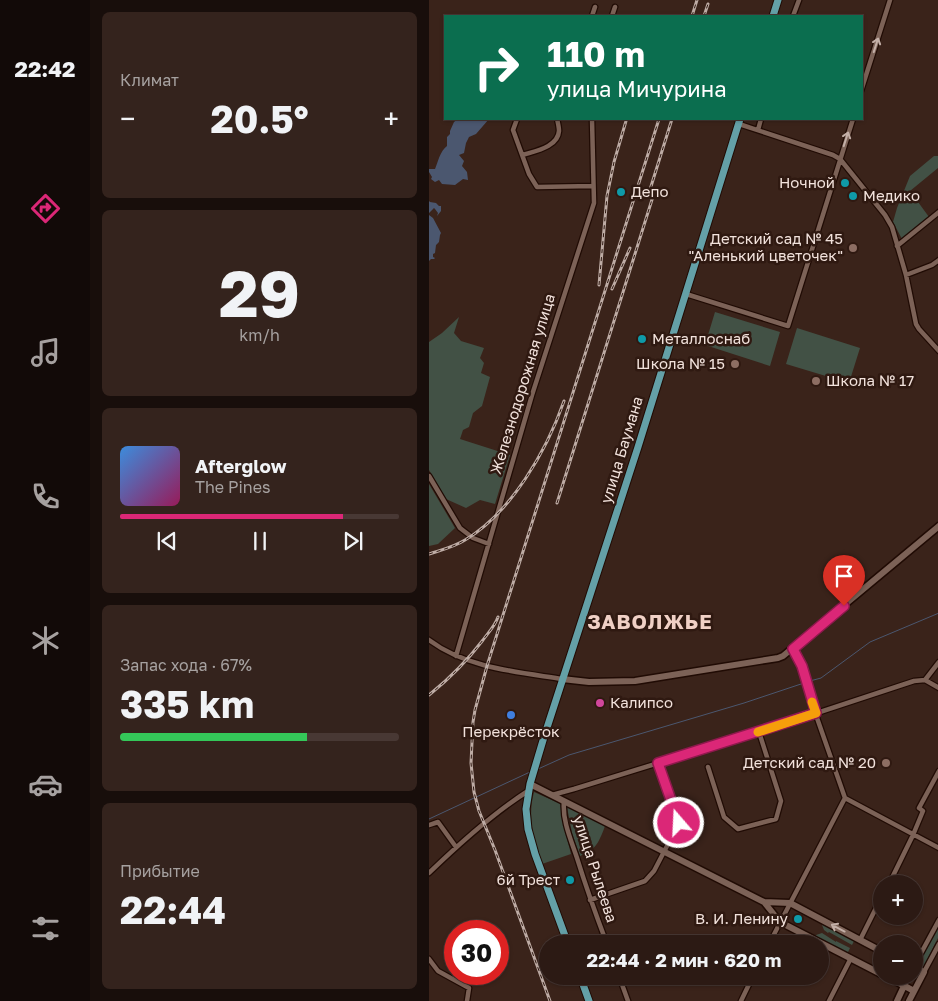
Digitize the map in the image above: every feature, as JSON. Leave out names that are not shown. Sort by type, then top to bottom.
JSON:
[{"type":"main road","points":[[773,15],[778,0]]},
{"type":"main road","name":"улица Баумана","points":[[564,935],[535,854],[528,829],[526,809],[530,787],[545,731],[594,584],[739,121]]},
{"type":"main road","points":[[583,985],[589,1001]]},
{"type":"street","points":[[793,15],[799,0]]},
{"type":"street","points":[[863,85],[890,0]]},
{"type":"street","points":[[592,15],[595,7]]},
{"type":"street","points":[[612,15],[615,7]]},
{"type":"street","points":[[517,120],[513,130],[529,174],[537,188],[593,186]]},
{"type":"street","points":[[523,155],[549,146],[555,140],[559,133],[557,120]]},
{"type":"street","name":"Железнодорожная улица","points":[[456,656],[533,395],[594,203],[592,120]]},
{"type":"street","points":[[758,130],[761,120]]},
{"type":"street","points":[[686,294],[787,326],[853,120]]},
{"type":"street","points":[[739,121],[758,130],[840,159],[885,215],[892,227],[906,275],[916,324],[938,351]]},
{"type":"street","points":[[897,246],[938,212]]},
{"type":"street","points":[[906,275],[932,266],[938,260]]},
{"type":"street","points":[[429,476],[460,528],[473,538],[489,544]]},
{"type":"street","points":[[430,641],[456,656],[490,666],[589,682],[635,681],[779,658],[793,649],[938,526]]},
{"type":"street","points":[[793,649],[802,666],[845,798],[938,848]]},
{"type":"street","points":[[925,680],[938,662]]},
{"type":"street","points":[[552,795],[759,732],[914,681],[925,680],[938,688]]},
{"type":"street","points":[[708,767],[724,817],[739,829],[776,819],[781,801],[759,732]]},
{"type":"street","points":[[590,900],[645,881],[654,871],[679,823],[658,763]]},
{"type":"street","points":[[893,875],[923,811],[919,808],[938,771]]},
{"type":"street","points":[[429,873],[455,847],[530,787],[565,801],[765,902],[790,903],[873,946]]},
{"type":"street","points":[[774,935],[845,798]]},
{"type":"street","name":"улица Рылеева","points":[[565,801],[563,811],[569,834],[604,935]]},
{"type":"street","points":[[429,825],[438,822],[455,847]]},
{"type":"street","points":[[765,902],[780,922],[873,970]]},
{"type":"street","points":[[861,940],[873,915]]},
{"type":"street","points":[[923,949],[938,920]]},
{"type":"street","points":[[909,1001],[938,944]]},
{"type":"street","points":[[829,1001],[851,958]]},
{"type":"street","points":[[430,962],[438,971],[469,988],[467,1001]]},
{"type":"street","points":[[622,985],[628,1001]]},
{"type":"street","points":[[741,1001],[749,985]]},
{"type":"street","points":[[897,1001],[904,986],[914,991]]},
{"type":"green space","points":[[934,156],[938,156],[938,168],[910,191],[929,217],[902,239],[893,222],[897,208],[910,176]]},
{"type":"green space","points":[[715,312],[780,332],[770,366],[705,345]]},
{"type":"green space","points":[[459,317],[454,333],[461,341],[484,348],[480,358],[484,363],[481,373],[490,377],[482,406],[473,413],[469,427],[463,430],[460,439],[510,455],[495,504],[480,500],[466,508],[446,499],[429,470],[429,342]]},
{"type":"green space","points":[[797,328],[860,348],[849,383],[786,364]]},
{"type":"green space","points":[[429,484],[455,528],[438,544],[429,546]]},
{"type":"green space","points":[[534,792],[561,804],[571,854],[542,864],[531,820]]},
{"type":"green space","points":[[567,807],[605,826],[596,845],[590,851],[580,856],[572,833]]},
{"type":"green space","points":[[823,922],[855,939],[852,945],[824,930]]},
{"type":"green space","points":[[938,925],[938,938],[924,966],[923,955]]},
{"type":"green space","points":[[829,938],[850,948],[847,954],[829,944]]},
{"type":"water","points":[[457,120],[488,120],[476,134],[469,137],[464,153],[459,155],[464,161],[462,166],[467,172],[468,180],[463,179],[455,185],[442,184],[439,180],[435,182],[431,179],[429,169],[435,169],[441,154],[447,146],[447,137]]},
{"type":"water","points":[[429,201],[441,206],[441,211],[437,216],[438,213],[434,208],[429,213]]},
{"type":"water","points":[[429,215],[433,218],[441,233],[435,253],[433,254],[435,258],[429,261]]},
{"type":"waterway","points":[[810,681],[821,678],[870,642],[939,613]]},
{"type":"waterway","points":[[538,769],[569,755],[744,703],[804,683]]},
{"type":"waterway","points":[[429,819],[530,772]]},
{"type":"railway","points":[[692,15],[697,0]]},
{"type":"railway","points":[[704,15],[708,4]]},
{"type":"railway","points":[[550,1001],[479,811],[474,792],[471,763],[473,722],[487,666],[659,120]]},
{"type":"railway","points":[[648,196],[672,120]]},
{"type":"railway","points":[[599,285],[607,196],[614,162],[626,121]]},
{"type":"railway","points":[[557,503],[655,190]]},
{"type":"railway","points":[[612,289],[630,248]]},
{"type":"railway","points":[[429,554],[465,540],[497,514],[512,497],[537,459],[548,440],[564,401]]},
{"type":"railway","points":[[429,695],[471,655],[498,617]]},
{"type":"slow traffic","points":[[758,732],[816,713],[812,702]]},
{"type":"place","name":"Ночной","points":[[845,183]]},
{"type":"place","name":"Депо","points":[[621,192]]},
{"type":"place","name":"Медико","points":[[853,196]]},
{"type":"place","name":"Детский сад № 45 \"Аленький цветочек\"","points":[[853,248]]},
{"type":"place","name":"Металлоснаб","points":[[642,339]]},
{"type":"place","name":"Школа № 15","points":[[735,364]]},
{"type":"place","name":"Школа № 17","points":[[816,381]]},
{"type":"place","name":"Калипсо","points":[[600,703]]},
{"type":"place","name":"Перекрёсток","points":[[511,715]]},
{"type":"place","name":"Детский сад № 20","points":[[886,763]]},
{"type":"place","name":"6й Трест","points":[[570,880]]},
{"type":"place","name":"В. И. Ленину","points":[[798,919]]},
{"type":"district","name":"ЗАВОЛЖЬЕ","points":[[650,622]]},
{"type":"route","points":[[679,823],[658,763],[816,713],[802,666],[793,649],[844,606]]}]
